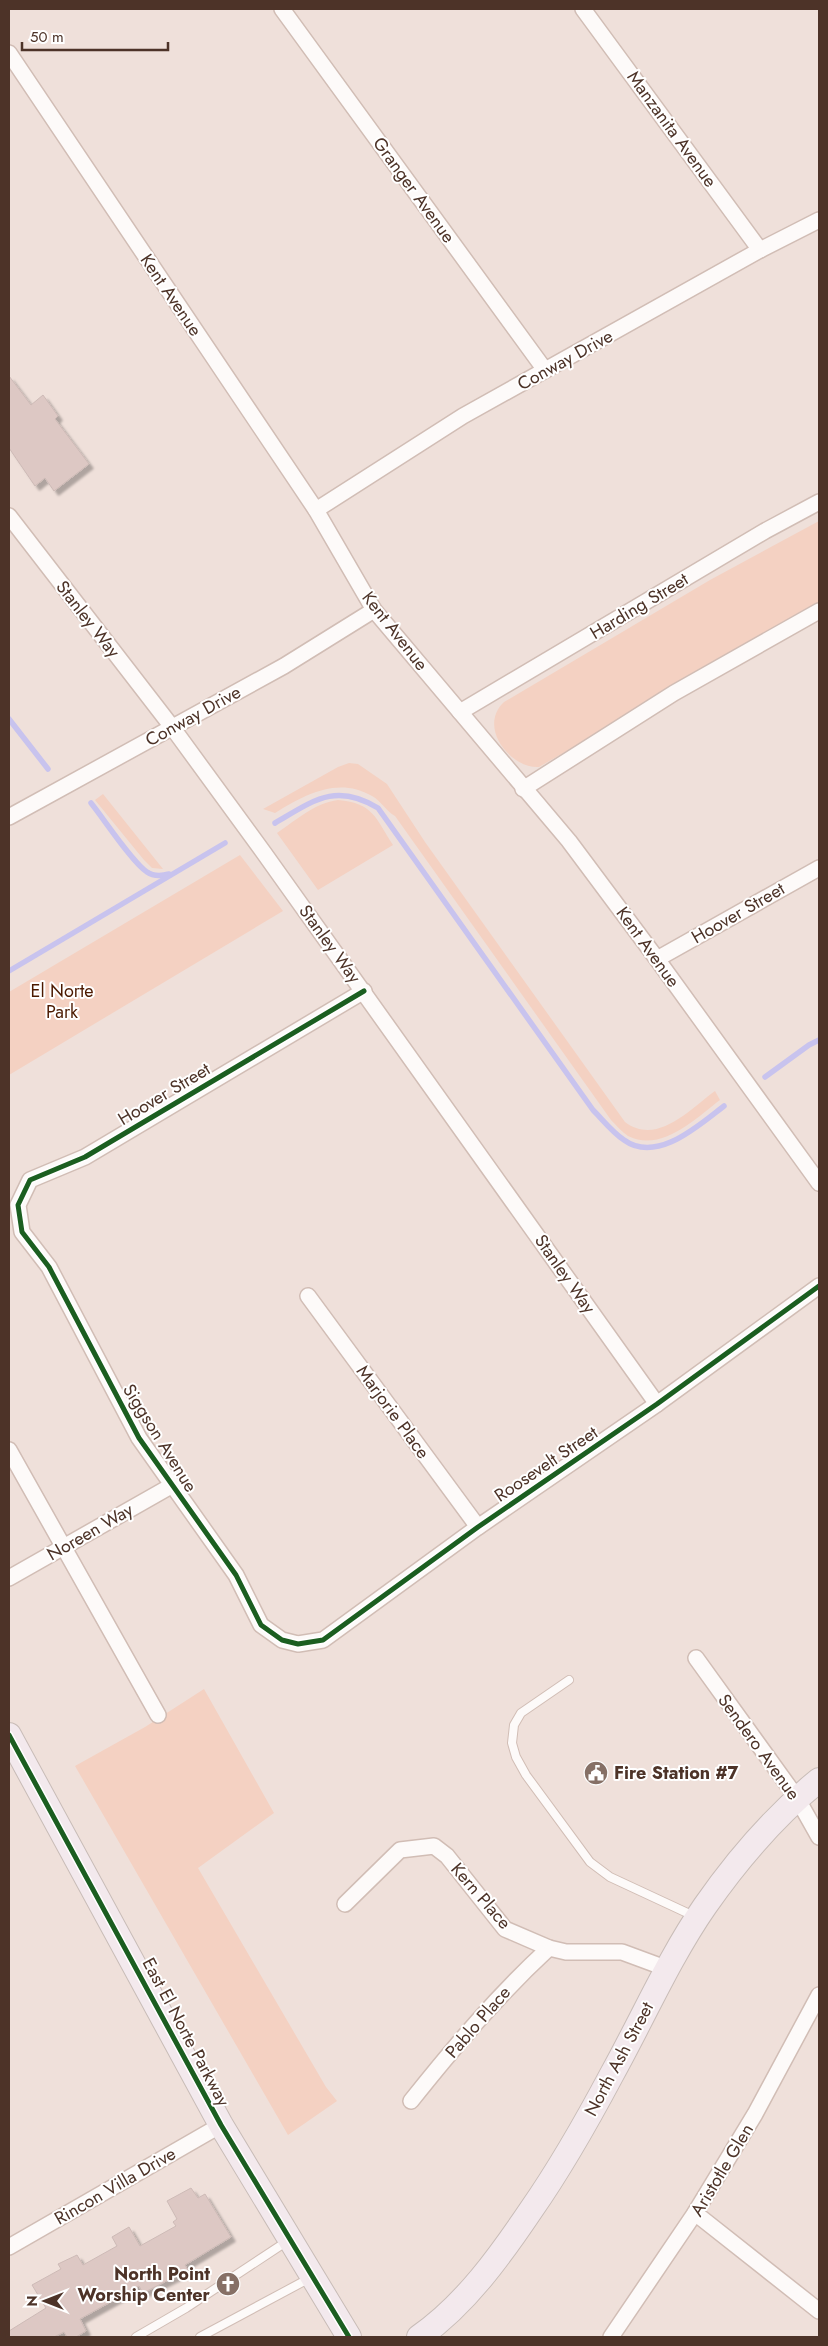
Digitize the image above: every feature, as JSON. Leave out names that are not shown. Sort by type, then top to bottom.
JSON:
[{"type":"main road","name":"East El Norte Parkway","points":[[9,1734],[221,2125],[349,2337]]},
{"type":"main road","name":"North Ash Street","points":[[419,2337],[460,2300],[486,2273],[555,2175],[613,2074],[668,1969],[705,1906],[751,1848],[797,1798],[819,1780]]},
{"type":"street","name":"Granger Avenue","points":[[282,9],[545,370]]},
{"type":"street","name":"Manzanita Avenue","points":[[583,9],[760,250]]},
{"type":"street","name":"Kent Avenue","points":[[9,53],[316,510],[374,610],[523,789],[569,841],[658,959],[819,1183]]},
{"type":"street","name":"Conway Drive","points":[[316,510],[463,416],[760,250],[819,220]]},
{"type":"street","name":"Harding Street","points":[[460,712],[765,531],[819,502]]},
{"type":"street","name":"Stanley Way","points":[[9,516],[172,728],[364,991],[658,1404]]},
{"type":"street","name":"Conway Drive","points":[[9,817],[284,666],[374,610]]},
{"type":"street","points":[[523,789],[674,693],[819,611]]},
{"type":"street","name":"Hoover Street","points":[[658,959],[819,868]]},
{"type":"street","name":"Hoover Street","points":[[28,1240],[22,1232],[18,1205],[30,1180],[85,1157],[364,991]]},
{"type":"street","name":"Siggson Avenue","points":[[28,1240],[49,1267],[139,1438],[236,1576],[261,1625],[282,1640]]},
{"type":"street","name":"Roosevelt Street","points":[[282,1640],[298,1644],[322,1640],[478,1528],[658,1404],[819,1286]]},
{"type":"street","name":"Marjorie Place","points":[[308,1296],[478,1528]]},
{"type":"street","points":[[9,1450],[158,1715]]},
{"type":"street","name":"Noreen Way","points":[[9,1578],[172,1486]]},
{"type":"street","name":"Sendero Avenue","points":[[696,1658],[797,1798],[819,1837]]},
{"type":"street","name":"Kern Place","points":[[345,1904],[400,1850],[434,1846],[447,1856],[505,1929],[549,1948],[566,1952],[622,1952],[668,1969]]},
{"type":"street","name":"Pablo Place","points":[[411,2101],[467,2031],[516,1979],[549,1948]]},
{"type":"street","name":"Aristotle Glen","points":[[611,2337],[695,2214],[755,2114],[819,1995]]},
{"type":"street","name":"Rincon Villa Drive","points":[[9,2245],[221,2125]]},
{"type":"street","points":[[695,2214],[819,2311]]},
{"type":"lane","points":[[569,1680],[521,1713],[514,1725],[512,1743],[516,1757],[526,1775],[590,1862],[610,1877],[698,1918]]},
{"type":"lane","points":[[136,2337],[186,2308],[290,2239]]},
{"type":"lane","points":[[200,2337],[312,2276]]},
{"type":"green space","points":[[819,521],[819,605],[539,767],[528,766],[518,761],[501,745],[494,723],[497,712],[504,702],[710,580]]},
{"type":"green space","points":[[349,763],[358,764],[387,784],[425,842],[625,1122],[637,1128],[649,1130],[661,1128],[684,1115],[715,1091],[720,1100],[689,1124],[666,1137],[641,1140],[628,1136],[611,1120],[395,816],[372,796],[359,790],[347,788],[334,788],[309,794],[275,813],[263,809],[338,767]]},
{"type":"green space","points":[[103,794],[163,869],[152,868],[144,860],[95,800]]},
{"type":"green space","points":[[338,800],[350,802],[367,809],[378,820],[393,845],[318,890],[277,833],[314,808]]},
{"type":"green space","name":"El Norte Park","points":[[240,855],[283,911],[9,1075],[9,992]]},
{"type":"green space","points":[[204,1689],[274,1813],[198,1868],[326,2087],[337,2101],[288,2135],[75,1766],[145,1727]]},
{"type":"building","points":[[9,376],[31,405],[43,395],[58,416],[55,419],[89,464],[54,491],[45,478],[35,486],[9,448]]},
{"type":"building","points":[[191,2188],[198,2198],[205,2194],[231,2237],[185,2265],[188,2270],[143,2293],[139,2286],[80,2319],[86,2331],[76,2337],[67,2337],[64,2332],[54,2337],[9,2337],[9,2331],[46,2308],[32,2285],[61,2269],[58,2264],[77,2255],[83,2265],[117,2246],[112,2237],[129,2227],[140,2246],[176,2226],[173,2222],[177,2219],[167,2201]]},
{"type":"waterway","points":[[9,719],[48,769]]},
{"type":"waterway","points":[[275,823],[313,802],[337,796],[349,796],[363,800],[378,808],[593,1110],[624,1140],[637,1146],[664,1145],[690,1131],[724,1106]]},
{"type":"waterway","points":[[91,803],[141,867],[152,875],[161,876],[169,874]]},
{"type":"waterway","points":[[9,971],[225,843]]},
{"type":"waterway","points":[[765,1077],[809,1045],[819,1040]]},
{"type":"cycle path","points":[[364,991],[85,1157],[30,1180],[18,1205],[22,1232],[49,1267],[139,1438],[236,1575],[261,1625],[282,1640],[298,1644],[323,1640],[478,1527],[657,1404],[819,1286]]},
{"type":"cycle path","points":[[9,1735],[221,2125],[349,2337]]},
{"type":"place","name":"Fire Station #7","points":[[596,1773]]},
{"type":"place","name":"North Point Worship Center","points":[[228,2284]]}]
